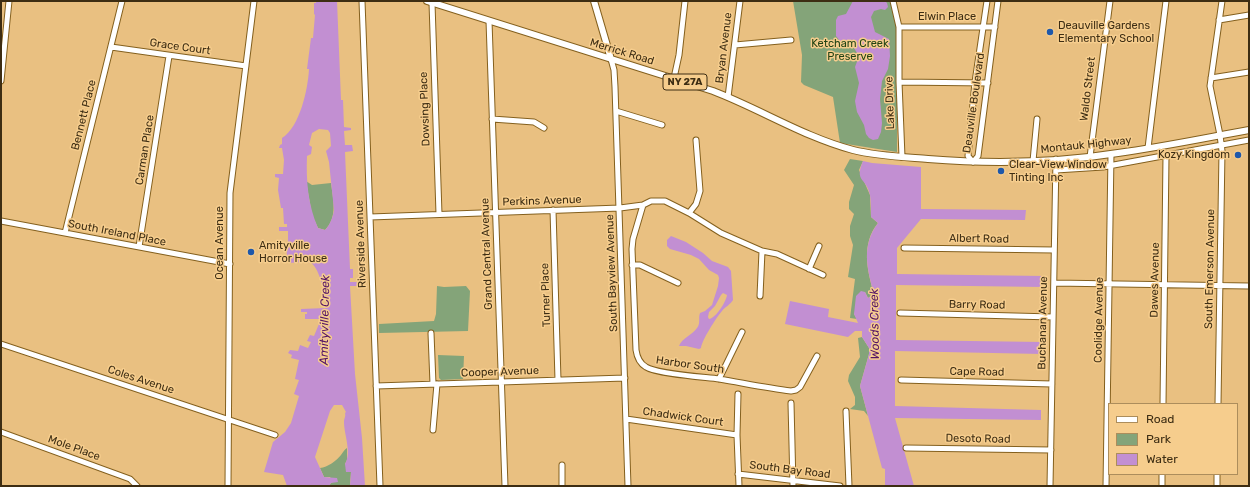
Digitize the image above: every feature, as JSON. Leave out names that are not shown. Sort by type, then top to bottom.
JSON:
[{"type":"main road","points":[[594,1],[611,59]]},
{"type":"main road","name":"Merrick Road","points":[[429,2],[674,78],[728,97],[817,138],[848,148],[876,154]]},
{"type":"main road","name":"Montauk Highway","points":[[876,154],[973,162],[1033,161],[1111,154],[1249,130]]},
{"type":"street","points":[[1,81],[9,1]]},
{"type":"street","name":"Bennett Place","points":[[65,233],[122,1]]},
{"type":"street","name":"Ocean Avenue","points":[[228,486],[230,193],[254,1]]},
{"type":"street","name":"Riverside Avenue","points":[[362,1],[380,486]]},
{"type":"street","points":[[674,78],[679,55],[685,1]]},
{"type":"street","name":"Bryan Avenue","points":[[728,97],[740,1]]},
{"type":"street","name":"Lake Drive","points":[[893,1],[899,27],[899,82],[902,157]]},
{"type":"street","name":"Deauville Boulevard","points":[[987,1],[975,82],[968,156],[973,162],[978,156],[998,1]]},
{"type":"street","name":"Waldo Street","points":[[1090,157],[1110,1]]},
{"type":"street","points":[[1148,148],[1166,1]]},
{"type":"street","name":"South Emerson Avenue","points":[[1218,403],[1222,145],[1210,86],[1222,1]]},
{"type":"street","name":"Dowsing Place","points":[[429,2],[439,214]]},
{"type":"street","points":[[1219,20],[1249,15]]},
{"type":"street","name":"Grand Central Avenue","points":[[489,21],[505,486]]},
{"type":"street","name":"Elwin Place","points":[[899,27],[995,27]]},
{"type":"street","points":[[735,45],[791,40]]},
{"type":"street","name":"Grace Court","points":[[111,47],[246,66]]},
{"type":"street","name":"Carman Place","points":[[139,247],[169,56]]},
{"type":"street","name":"South Bayview Avenue","points":[[611,59],[614,70],[620,208],[628,486]]},
{"type":"street","points":[[1211,78],[1249,72]]},
{"type":"street","points":[[899,82],[988,83]]},
{"type":"street","points":[[616,111],[662,124]]},
{"type":"street","points":[[492,119],[534,122],[544,128]]},
{"type":"street","points":[[1033,161],[1036,119]]},
{"type":"street","points":[[689,213],[696,204],[700,191],[696,140]]},
{"type":"street","points":[[1056,170],[1111,165],[1249,140]]},
{"type":"street","name":"Coolidge Avenue","points":[[1106,486],[1111,154]]},
{"type":"street","name":"Dawes Avenue","points":[[1163,403],[1166,156]]},
{"type":"street","name":"Buchanan Avenue","points":[[1050,486],[1056,159]]},
{"type":"street","name":"Perkins Avenue","points":[[370,217],[620,208],[643,205],[650,201],[665,201],[689,213],[721,233],[762,251],[777,254],[823,275]]},
{"type":"street","name":"Harbor South","points":[[643,205],[633,239],[632,265],[636,356],[641,363],[651,370],[720,379],[791,391],[800,387],[817,356]]},
{"type":"street","name":"Turner Place","points":[[553,210],[558,380]]},
{"type":"street","name":"South Ireland Place","points":[[1,221],[230,264]]},
{"type":"street","points":[[809,269],[819,246]]},
{"type":"street","name":"Albert Road","points":[[904,248],[1054,250]]},
{"type":"street","points":[[760,296],[762,251]]},
{"type":"street","points":[[632,265],[640,265],[678,283]]},
{"type":"street","points":[[1054,283],[1249,286]]},
{"type":"street","name":"Barry Road","points":[[900,313],[1053,317]]},
{"type":"street","points":[[720,379],[742,332]]},
{"type":"street","points":[[431,333],[435,384],[433,430]]},
{"type":"street","name":"Coles Avenue","points":[[1,344],[275,435]]},
{"type":"street","name":"Cooper Avenue","points":[[376,386],[625,378]]},
{"type":"street","name":"Cape Road","points":[[901,380],[1052,384]]},
{"type":"street","points":[[738,394],[738,486]]},
{"type":"street","points":[[791,403],[793,483]]},
{"type":"street","points":[[846,412],[849,486]]},
{"type":"street","name":"Chadwick Court","points":[[626,419],[737,435]]},
{"type":"street","name":"Mole Place","points":[[1,432],[130,480],[137,486]]},
{"type":"street","name":"Desoto Road","points":[[906,448],[1051,450]]},
{"type":"street","points":[[562,465],[562,486]]},
{"type":"street","name":"South Bay Road","points":[[738,474],[793,483],[840,486]]},
{"type":"street","points":[[1162,475],[1162,486]]},
{"type":"street","points":[[1217,475],[1217,486]]},
{"type":"green space","name":"Ketcham Creek Preserve","points":[[793,1],[891,1],[897,29],[897,152],[840,143],[833,97],[804,85],[801,82],[802,55]]},
{"type":"green space","points":[[850,159],[863,161],[859,170],[870,195],[871,217],[878,223],[869,240],[867,248],[869,276],[874,294],[868,298],[865,292],[854,314],[857,319],[850,318],[855,279],[848,277],[853,245],[850,236],[850,226],[854,214],[849,209],[849,202],[854,185],[844,170]]},
{"type":"green space","points":[[306,181],[312,185],[331,183],[334,208],[332,219],[325,230],[318,228],[312,215]]},
{"type":"green space","points":[[437,286],[466,286],[470,291],[468,331],[379,333],[379,324],[434,321],[436,314]]},
{"type":"green space","points":[[862,337],[869,348],[869,354],[860,386],[868,416],[864,411],[850,409],[855,405],[855,397],[848,381],[849,375],[860,357],[858,338]]},
{"type":"green space","points":[[438,355],[464,356],[463,379],[441,380],[439,378]]},
{"type":"green space","points":[[347,448],[347,460],[345,464],[351,472],[350,486],[329,486],[333,482],[330,477],[324,477],[320,468],[334,461]]},
{"type":"water","name":"Amityville Creek","points":[[316,1],[337,1],[341,100],[343,100],[344,127],[351,128],[351,130],[344,131],[345,145],[352,145],[353,151],[345,152],[350,269],[353,269],[353,278],[350,278],[350,282],[359,282],[359,286],[350,286],[355,374],[362,438],[365,486],[350,486],[351,472],[346,472],[345,464],[348,449],[344,422],[346,412],[342,405],[334,405],[330,411],[315,457],[324,477],[337,478],[338,482],[331,483],[329,486],[287,486],[283,475],[264,472],[273,442],[285,432],[291,423],[299,396],[294,394],[299,380],[295,379],[299,360],[291,358],[292,355],[288,353],[290,350],[298,351],[300,345],[308,348],[311,342],[307,341],[310,335],[314,336],[321,319],[305,319],[305,314],[307,314],[307,312],[301,312],[301,309],[326,308],[320,277],[314,266],[309,262],[288,263],[286,247],[288,241],[288,231],[279,231],[279,227],[287,227],[287,224],[284,224],[283,208],[281,208],[278,190],[279,178],[275,177],[275,174],[283,174],[284,160],[282,148],[279,148],[282,144],[282,138],[294,125],[305,97],[311,38],[313,38],[315,15],[314,3],[316,3]],"holes":[[[319,129],[328,130],[330,133],[331,146],[326,151],[329,162],[334,210],[331,221],[325,230],[318,228],[312,211],[307,184],[307,156],[311,154],[312,147],[309,145],[312,133]]]},
{"type":"water","points":[[853,1],[885,1],[888,7],[885,10],[881,9],[874,11],[871,17],[875,32],[889,39],[890,56],[888,69],[882,81],[880,99],[882,123],[881,132],[878,139],[873,140],[866,134],[864,125],[857,112],[855,101],[859,83],[855,67],[858,59],[857,53],[854,48],[840,41],[836,36],[836,20],[838,16],[846,14]]},
{"type":"water","name":"Woods Creek","points":[[863,161],[921,167],[921,209],[1026,210],[1025,220],[921,219],[897,248],[897,274],[1044,276],[1043,287],[896,285],[896,340],[1043,342],[1042,354],[895,351],[895,406],[1041,410],[1041,420],[895,418],[914,486],[885,486],[885,469],[882,468],[860,386],[869,354],[869,348],[862,337],[862,331],[855,331],[848,337],[785,324],[790,301],[829,309],[828,317],[858,323],[854,314],[856,296],[861,291],[865,292],[868,298],[874,294],[869,275],[867,249],[869,240],[878,223],[871,217],[870,195],[860,176]]},
{"type":"water","points":[[671,236],[686,242],[712,261],[728,267],[731,271],[733,300],[716,319],[701,348],[699,349],[679,346],[680,343],[698,326],[700,313],[712,305],[719,278],[718,275],[709,270],[699,259],[670,249],[667,246],[667,240]],"holes":[[[723,293],[727,295],[725,302],[715,316],[709,319],[709,312],[715,306],[721,295]]]},
{"type":"place","name":"Deauville Gardens Elementary School","points":[[1050,32]]},
{"type":"place","name":"Kozy Kingdom","points":[[1238,155]]},
{"type":"place","name":"Clear-View Window Tinting Inc","points":[[1001,171]]},
{"type":"place","name":"Amityville Horror House","points":[[251,252]]}]
